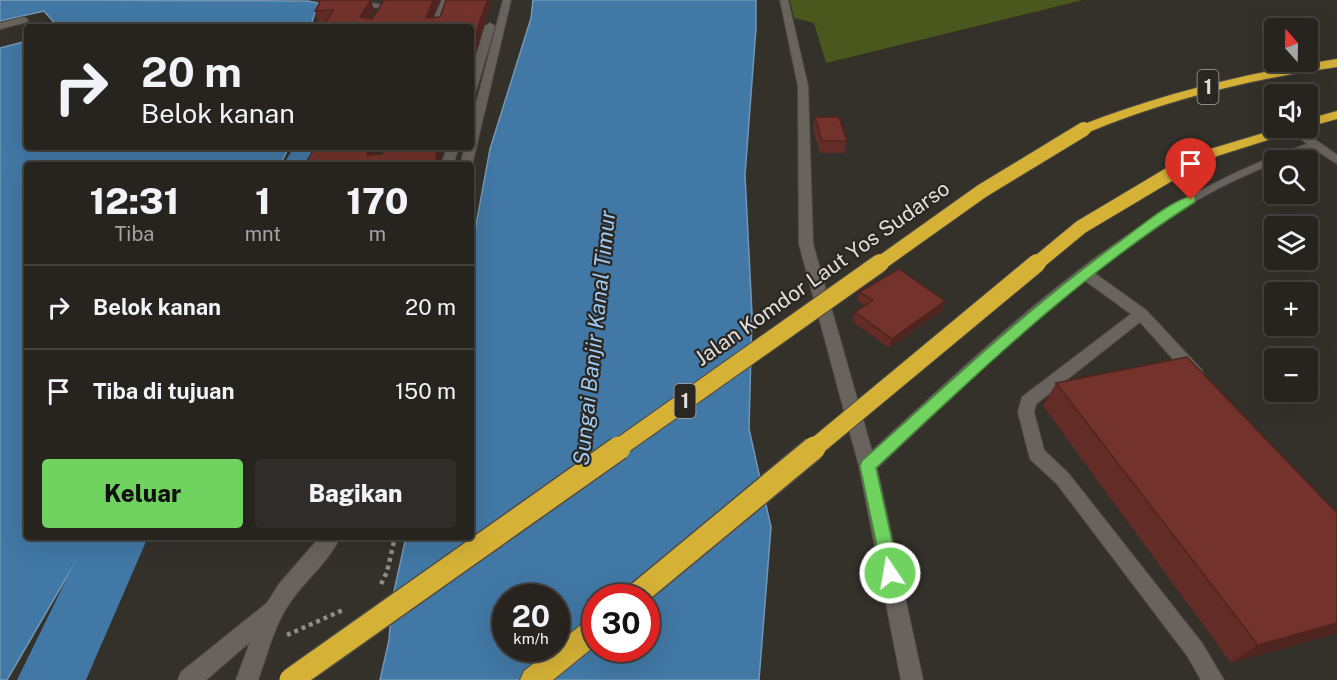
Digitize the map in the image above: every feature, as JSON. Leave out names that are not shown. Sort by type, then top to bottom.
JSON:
[{"type":"highway","name":"Jalan Komdor Laut Yos Sudarso","points":[[291,680],[982,191],[1084,129],[1176,94],[1287,70],[1337,63]]},
{"type":"highway","points":[[1318,120],[1337,115]]},
{"type":"highway","points":[[650,584],[1081,227],[1180,168],[1212,153],[1264,137]]},
{"type":"highway","points":[[533,680],[582,640]]},
{"type":"street","points":[[339,0],[385,3],[377,17]]},
{"type":"street","points":[[436,24],[446,0]]},
{"type":"street","points":[[474,126],[497,0]]},
{"type":"street","points":[[474,85],[489,54],[507,0]]},
{"type":"street","points":[[784,0],[803,86],[806,244],[868,466],[912,680]]},
{"type":"street","points":[[0,26],[24,20]]},
{"type":"street","points":[[474,54],[489,54]]},
{"type":"street","points":[[1305,138],[1337,161]]},
{"type":"street","points":[[868,466],[1015,331],[1084,273],[1155,222],[1241,172],[1314,145]]},
{"type":"street","points":[[1084,273],[1142,314],[1204,383]]},
{"type":"street","points":[[1142,314],[1028,401],[1027,422],[1036,454],[1063,479],[1195,650],[1213,680]]},
{"type":"street","points":[[247,680],[274,610],[289,587],[329,540]]},
{"type":"street","points":[[189,680],[274,610]]},
{"type":"path","points":[[375,592],[387,572],[394,540]]},
{"type":"path","points":[[261,645],[355,606]]},
{"type":"green space","points":[[790,0],[1083,0],[826,63],[814,23],[794,18]]},
{"type":"water","points":[[0,0],[308,1],[318,3],[312,22],[316,24],[55,24],[44,11],[0,21]]},
{"type":"water","name":"Sungai Banjir Kanal Timur","points":[[533,0],[756,0],[745,175],[752,314],[749,429],[771,527],[759,680],[380,680],[389,640],[392,600],[405,540],[474,540],[474,236],[490,149],[531,18]]},
{"type":"water","points":[[24,42],[24,150],[288,150],[282,162],[24,162],[24,540],[88,540],[7,680],[0,680],[0,48]]},
{"type":"building","points":[[321,0],[371,0],[360,17],[372,19],[384,0],[433,0],[426,18],[440,17],[446,0],[487,0],[474,39],[474,24],[325,24],[333,10],[315,11]]},
{"type":"building","points":[[815,117],[839,117],[847,141],[822,141]]},
{"type":"building","points":[[313,150],[368,150],[367,155],[382,154],[384,150],[437,150],[435,162],[307,162]]},
{"type":"building","points":[[899,269],[945,301],[892,339],[855,312],[873,300],[859,292]]},
{"type":"building","points":[[1187,357],[1337,513],[1337,623],[1258,645],[1056,383]]},
{"type":"waterway","points":[[304,162],[310,150]]},
{"type":"waterway","points":[[51,680],[117,540]]},
{"type":"route","points":[[890,573],[868,466],[1015,331],[1084,273],[1163,216],[1191,200]]}]
